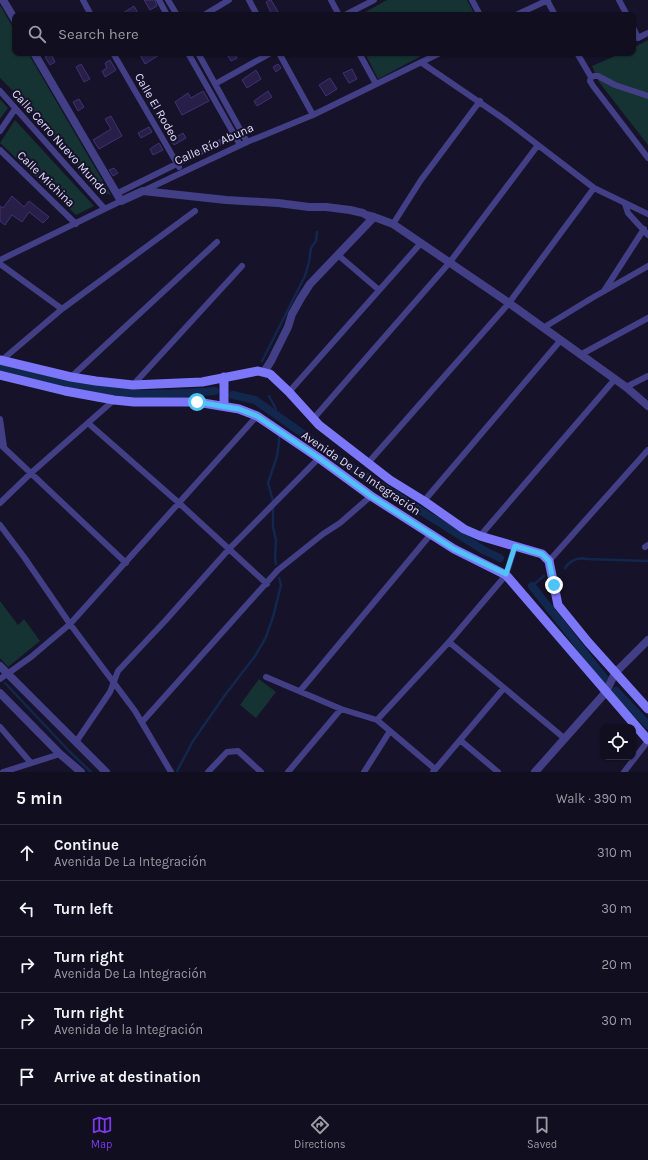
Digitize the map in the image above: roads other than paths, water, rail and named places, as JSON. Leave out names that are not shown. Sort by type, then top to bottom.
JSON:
[{"type":"main road","points":[[1,360],[71,377],[133,385],[202,382],[252,372],[264,372]]},
{"type":"main road","name":"Avenida De La Integración","points":[[264,372],[270,374],[289,392],[319,425],[390,480],[424,501],[464,529],[480,536],[542,554],[549,561]]},
{"type":"main road","name":"Avenida De La Integración","points":[[0,375],[65,391],[114,400],[134,402],[197,402],[239,409],[257,416],[319,458],[371,496],[430,534],[454,549],[506,574],[606,692]]},
{"type":"main road","points":[[224,377],[224,406]]},
{"type":"main road","points":[[549,561],[558,605],[615,673],[648,709]]},
{"type":"main road","points":[[606,692],[648,741]]},
{"type":"street","points":[[3,0],[12,15]]},
{"type":"street","points":[[83,0],[90,12]]},
{"type":"street","points":[[159,0],[165,12]]},
{"type":"street","points":[[168,0],[175,12]]},
{"type":"street","points":[[209,12],[229,0]]},
{"type":"street","points":[[249,0],[256,12]]},
{"type":"street","points":[[331,0],[337,12]]},
{"type":"street","points":[[351,12],[374,0]]},
{"type":"street","points":[[472,0],[478,12]]},
{"type":"street","points":[[522,12],[547,0],[553,12]]},
{"type":"street","points":[[619,0],[625,12]]},
{"type":"street","points":[[636,34],[638,38],[648,33]]},
{"type":"street","points":[[36,56],[120,197],[177,164],[241,132]]},
{"type":"street","name":"Calle El Rodeo","points":[[115,56],[182,172]]},
{"type":"street","points":[[190,56],[240,145]]},
{"type":"street","points":[[200,56],[247,142]]},
{"type":"street","points":[[215,84],[266,56]]},
{"type":"street","points":[[281,56],[313,115]]},
{"type":"street","points":[[361,56],[376,84]]},
{"type":"street","name":"Calle Río Abuna","points":[[0,260],[76,224],[120,197],[143,191],[240,145],[313,115],[435,56]]},
{"type":"street","points":[[579,56],[591,77],[590,81],[593,86],[648,158]]},
{"type":"street","points":[[422,63],[480,101],[594,188],[648,214]]},
{"type":"street","points":[[591,77],[598,76],[615,85],[648,96]]},
{"type":"street","name":"Calle Cerro Nuevo Mundo","points":[[0,91],[104,208]]},
{"type":"street","points":[[393,224],[421,180],[480,101]]},
{"type":"street","points":[[0,131],[15,109]]},
{"type":"street","points":[[314,418],[450,262],[538,145]]},
{"type":"street","name":"Calle Michina","points":[[0,150],[76,224]]},
{"type":"street","points":[[368,463],[509,303],[594,188]]},
{"type":"street","points":[[143,191],[226,200],[350,210],[393,224],[509,303],[626,387],[648,406]]},
{"type":"street","points":[[625,204],[628,213],[648,235]]},
{"type":"street","points":[[1,360],[62,310],[196,211]]},
{"type":"street","points":[[264,372],[288,328],[292,314],[310,284],[374,217]]},
{"type":"street","points":[[603,292],[644,229]]},
{"type":"street","points":[[71,377],[217,242]]},
{"type":"street","points":[[289,392],[421,243]]},
{"type":"street","points":[[338,254],[378,290]]},
{"type":"street","points":[[0,264],[62,310]]},
{"type":"street","points":[[133,385],[242,266]]},
{"type":"street","points":[[543,328],[648,266]]},
{"type":"street","points":[[580,355],[648,318]]},
{"type":"street","points":[[424,501],[560,341]]},
{"type":"street","points":[[626,387],[648,376]]},
{"type":"street","points":[[480,536],[615,379]]},
{"type":"street","points":[[0,503],[31,473],[114,400]]},
{"type":"street","points":[[4,676],[31,657],[70,624],[257,416]]},
{"type":"street","points":[[0,419],[2,446],[126,563]]},
{"type":"street","points":[[88,423],[179,503],[267,584]]},
{"type":"street","points":[[549,561],[648,450]]},
{"type":"street","points":[[76,742],[110,692],[118,671],[229,549],[319,458]]},
{"type":"street","points":[[142,722],[278,570],[323,534],[340,523],[371,496]]},
{"type":"street","points":[[0,525],[70,624],[114,681],[142,722],[171,772]]},
{"type":"street","points":[[300,691],[430,534]]},
{"type":"street","points":[[377,720],[449,642],[506,574],[515,546]]},
{"type":"street","points":[[535,772],[606,692],[615,673],[648,640]]},
{"type":"street","points":[[449,642],[564,738]]},
{"type":"street","points":[[0,666],[4,676],[76,742],[106,772]]},
{"type":"street","points":[[266,677],[341,709],[377,720],[434,771],[504,688]]},
{"type":"street","points":[[0,693],[60,754],[81,772]]},
{"type":"street","points":[[288,772],[341,709]]},
{"type":"street","points":[[0,727],[31,763]]},
{"type":"street","points":[[364,772],[390,731]]},
{"type":"street","points":[[460,740],[498,772]]},
{"type":"street","points":[[624,772],[648,741]]},
{"type":"street","points":[[208,772],[227,752],[238,751],[261,772]]},
{"type":"street","points":[[3,772],[60,754]]},
{"type":"waterway","points":[[262,361],[305,276],[311,248],[316,241],[317,232]]},
{"type":"waterway","points":[[0,366],[54,380],[110,391],[147,394],[215,391]]},
{"type":"waterway","points":[[233,395],[255,400],[346,464],[485,551],[500,558]]},
{"type":"waterway","points":[[269,396],[276,409]]},
{"type":"waterway","points":[[276,564],[276,540],[273,527],[273,501],[268,483],[277,456],[279,434]]},
{"type":"waterway","points":[[565,568],[575,559],[581,558],[648,561]]},
{"type":"waterway","points":[[532,586],[544,576]]},
{"type":"waterway","points":[[177,771],[193,741],[225,695],[255,656],[266,637],[281,585],[279,578]]},
{"type":"waterway","points":[[532,586],[609,684]]},
{"type":"waterway","points":[[5,683],[70,752],[91,772]]},
{"type":"waterway","points":[[616,691],[648,725]]}]
